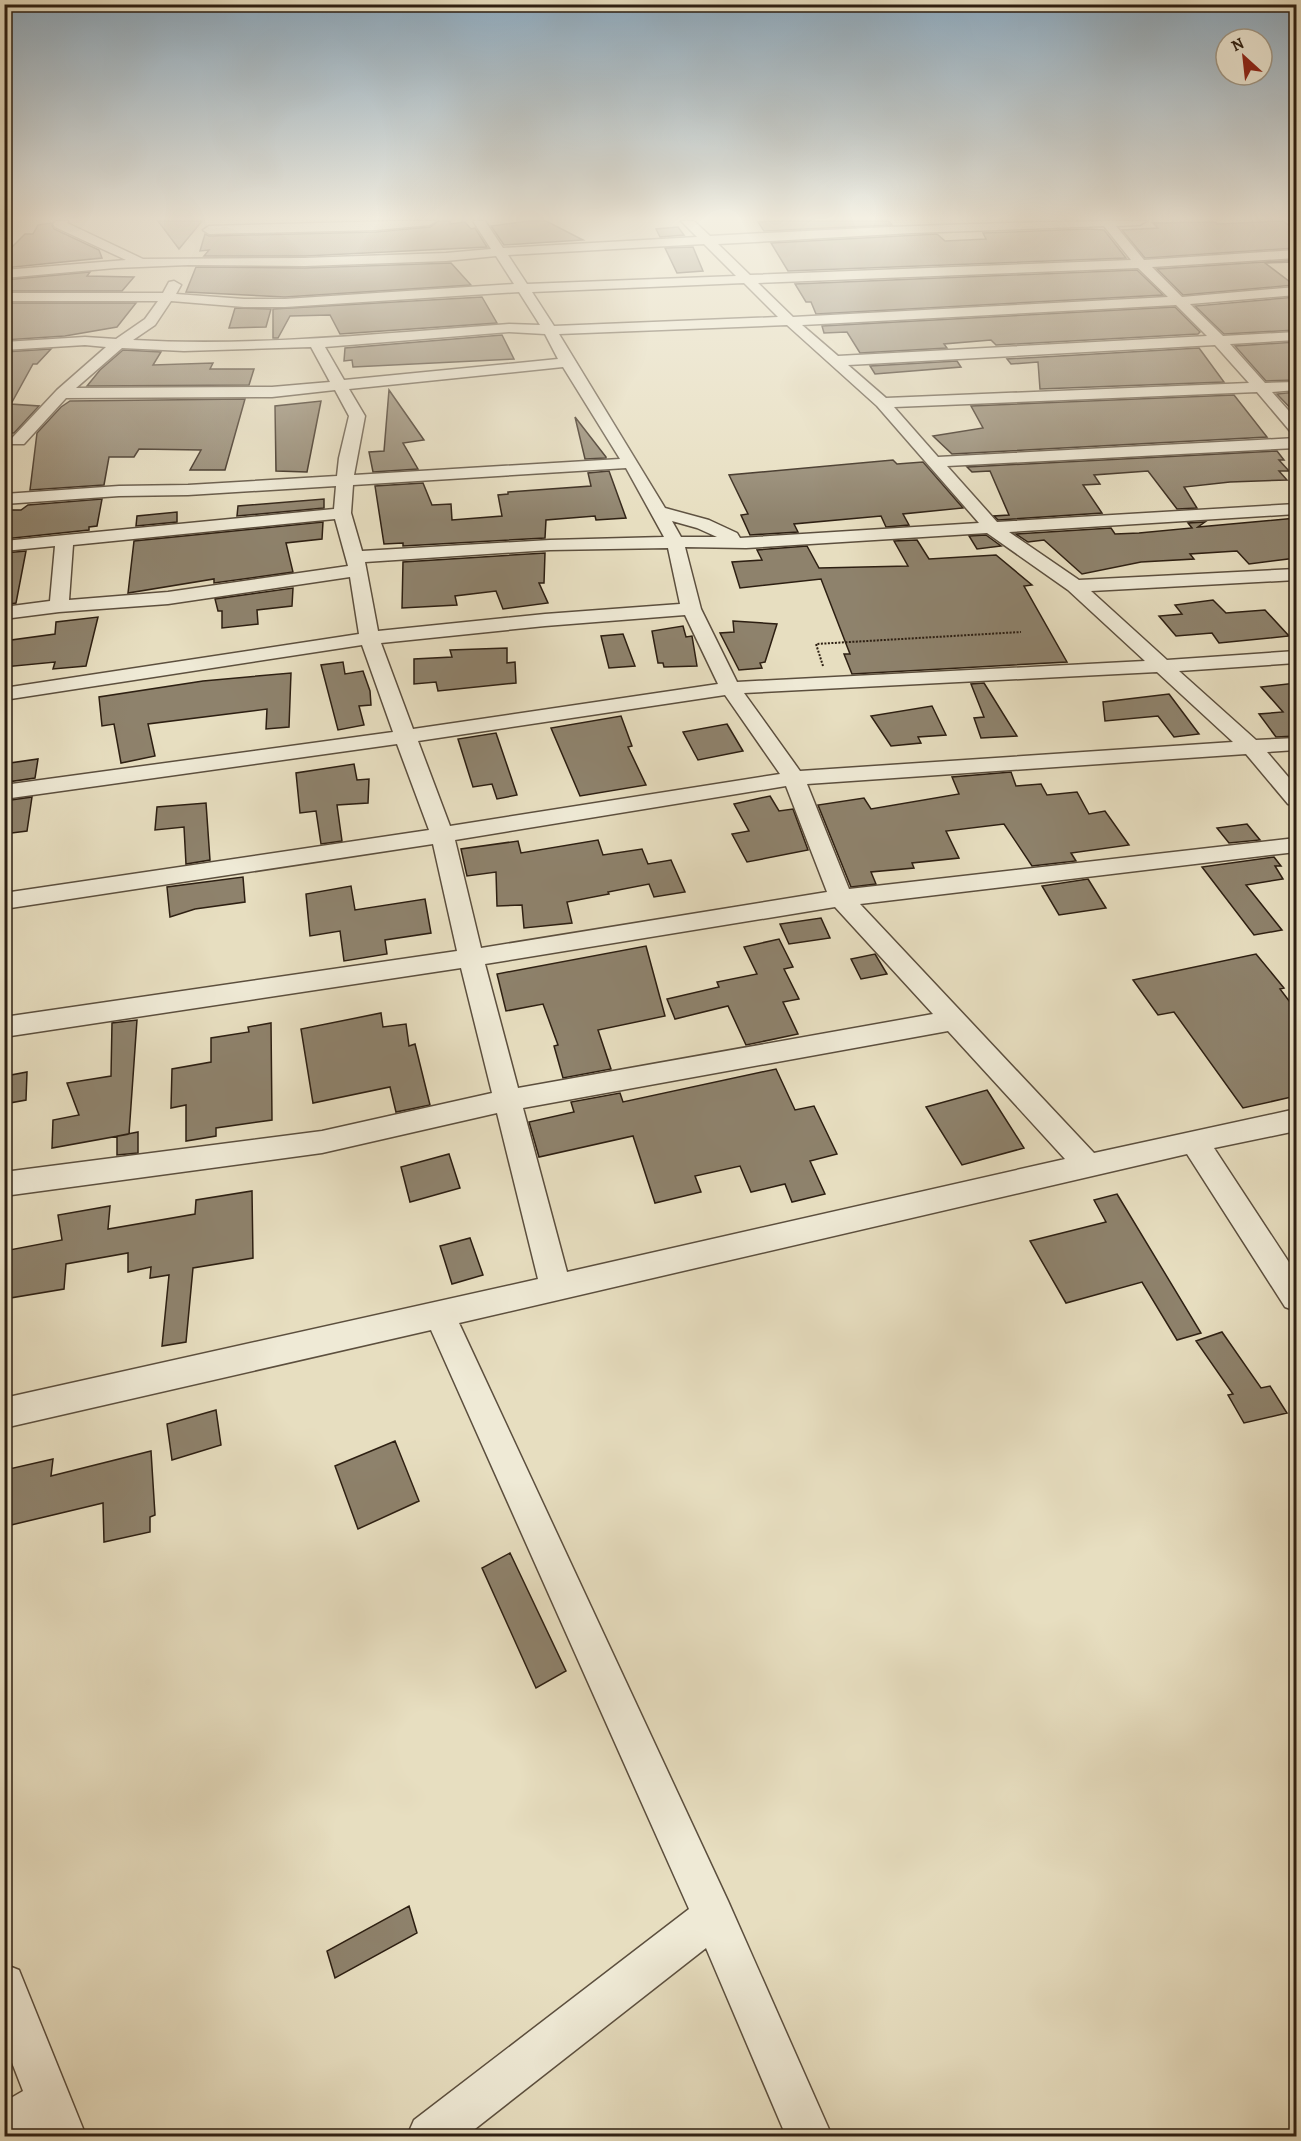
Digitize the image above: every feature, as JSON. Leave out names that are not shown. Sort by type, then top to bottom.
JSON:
[{"type":"street","points":[[10,444],[62,393],[120,342],[151,321]]},
{"type":"street","points":[[544,321],[567,362],[631,463],[675,541],[691,609],[729,688],[794,778],[840,898],[1087,1164]]},
{"type":"street","points":[[4,346],[56,342],[120,342],[184,347],[316,343],[509,328],[550,330],[790,321],[882,403],[994,530],[1075,586],[1252,748],[1296,799]]},
{"type":"street","points":[[1199,321],[1220,341],[1296,428]]},
{"type":"street","points":[[834,361],[1296,336]]},
{"type":"street","points":[[316,343],[357,416],[344,479],[342,513],[356,564],[369,638],[442,835],[471,958],[556,1288]]},
{"type":"street","points":[[62,393],[272,392],[567,362]]},
{"type":"street","points":[[882,403],[1296,386]]},
{"type":"street","points":[[936,462],[1296,443]]},
{"type":"street","points":[[4,499],[146,488],[188,490],[631,463]]},
{"type":"street","points":[[4,613],[58,606],[168,598],[356,564],[512,546],[675,541],[746,543],[994,530],[1296,509]]},
{"type":"street","points":[[658,511],[703,525],[746,543]]},
{"type":"street","points":[[4,546],[342,513]]},
{"type":"street","points":[[58,606],[64,541]]},
{"type":"street","points":[[1075,586],[1296,574]]},
{"type":"street","points":[[4,694],[369,638],[545,620],[691,609]]},
{"type":"street","points":[[4,792],[729,688],[1296,657]]},
{"type":"street","points":[[4,901],[442,835],[794,778],[1296,744]]},
{"type":"street","points":[[4,1027],[471,958],[840,898],[1296,845]]},
{"type":"street","points":[[4,1184],[322,1143],[507,1100],[954,1020]]},
{"type":"street","points":[[4,1413],[556,1288],[1087,1164],[1296,1120]]},
{"type":"street","points":[[1194,1141],[1296,1298]]},
{"type":"street","points":[[439,1313],[713,1916],[809,2136]]},
{"type":"street","points":[[430,2136],[713,1916]]},
{"type":"street","points":[[4,1985],[56,2119],[4,2128]]},
{"type":"path","points":[[828,684],[816,644],[1021,632]]},
{"type":"building","points":[[4,321],[122,321],[117,327],[65,336],[4,340]]},
{"type":"building","points":[[231,321],[268,321],[266,327],[229,328]]},
{"type":"building","points":[[273,321],[287,321],[278,338],[273,338]]},
{"type":"building","points":[[333,321],[496,321],[497,323],[340,334]]},
{"type":"building","points":[[917,321],[1189,321],[1200,332],[1198,334],[996,345],[991,340],[944,344],[947,348],[860,353],[847,332],[824,333],[822,326]]},
{"type":"building","points":[[1210,321],[1296,321],[1296,330],[1224,334]]},
{"type":"building","points":[[502,335],[514,359],[353,367],[352,360],[344,361],[345,348]]},
{"type":"building","points":[[1296,342],[1296,380],[1266,381],[1235,346]]},
{"type":"building","points":[[1199,348],[1224,382],[1040,389],[1038,362],[1011,364],[1007,359]]},
{"type":"building","points":[[51,349],[37,364],[33,364],[11,404],[39,406],[14,433],[4,433],[4,352]]},
{"type":"building","points":[[123,350],[161,352],[153,365],[213,363],[210,369],[254,369],[249,385],[87,386],[100,370]]},
{"type":"building","points":[[957,361],[961,367],[875,374],[870,366]]},
{"type":"building","points":[[389,390],[424,440],[403,443],[418,469],[373,472],[369,452],[384,451]]},
{"type":"building","points":[[1296,392],[1296,414],[1277,394]]},
{"type":"building","points":[[1234,395],[1267,437],[952,454],[933,436],[983,428],[971,406]]},
{"type":"building","points":[[245,399],[225,470],[190,470],[201,450],[139,449],[134,457],[109,457],[104,485],[30,490],[37,433],[61,407],[70,401]]},
{"type":"building","points":[[321,401],[307,472],[276,471],[275,406]]},
{"type":"building","points":[[575,417],[606,457],[606,458],[585,459]]},
{"type":"building","points":[[1277,451],[1284,460],[1279,460],[1289,471],[1279,471],[1287,480],[1230,482],[1184,487],[1197,508],[1177,509],[1148,471],[1094,475],[1100,484],[1083,485],[1102,513],[998,520],[994,516],[1009,515],[990,471],[972,472],[967,467]]},
{"type":"building","points":[[893,460],[897,464],[923,462],[963,508],[903,514],[909,525],[886,527],[881,516],[794,524],[798,532],[750,535],[741,515],[748,514],[729,475]]},
{"type":"building","points":[[609,471],[626,518],[596,520],[595,516],[546,520],[545,538],[403,546],[403,543],[384,544],[375,486],[423,483],[432,505],[451,504],[452,520],[502,516],[498,495],[508,494],[508,492],[591,486],[588,473]]},
{"type":"building","points":[[102,499],[97,526],[89,527],[89,530],[4,539],[4,510],[21,510],[28,505]]},
{"type":"building","points":[[324,499],[324,508],[237,516],[238,506]]},
{"type":"building","points":[[177,512],[177,522],[136,526],[137,516]]},
{"type":"building","points":[[1296,518],[1296,558],[1249,564],[1237,551],[1190,554],[1194,559],[1141,562],[1082,574],[1044,540],[1028,542],[1016,534],[1111,528],[1115,534],[1139,533],[1192,528],[1188,523],[1205,522],[1198,527]]},
{"type":"building","points":[[323,522],[322,539],[286,543],[293,572],[214,583],[214,579],[128,593],[134,541]]},
{"type":"building","points":[[986,535],[1001,546],[977,549],[969,536]]},
{"type":"building","points":[[917,540],[929,559],[996,555],[1032,585],[1024,586],[1067,662],[852,674],[844,654],[850,654],[821,579],[740,588],[732,562],[762,560],[757,550],[807,546],[819,568],[908,566],[894,541]]},
{"type":"building","points":[[26,551],[16,603],[4,605],[4,553]]},
{"type":"building","points":[[545,553],[544,583],[539,583],[548,603],[503,609],[496,591],[455,596],[457,605],[402,608],[403,562]]},
{"type":"building","points":[[293,588],[292,606],[257,610],[258,624],[222,628],[222,611],[218,611],[215,599]]},
{"type":"building","points":[[1213,600],[1226,613],[1265,610],[1289,636],[1219,643],[1212,633],[1176,636],[1159,616],[1182,614],[1175,605]]},
{"type":"building","points":[[98,617],[86,666],[53,669],[55,662],[4,667],[4,641],[55,634],[56,622]]},
{"type":"building","points":[[733,621],[777,624],[765,662],[760,663],[762,668],[739,670],[720,633],[734,632]]},
{"type":"building","points":[[683,626],[686,637],[692,636],[697,666],[664,667],[663,663],[658,663],[652,631]]},
{"type":"building","points":[[623,634],[635,666],[609,668],[601,636]]},
{"type":"building","points":[[507,648],[507,663],[515,662],[516,683],[438,691],[436,682],[414,684],[414,659],[452,657],[450,650]]},
{"type":"building","points":[[343,662],[345,674],[363,671],[370,691],[371,705],[359,706],[364,725],[338,730],[321,665]]},
{"type":"building","points":[[291,673],[289,727],[266,729],[267,709],[148,724],[155,756],[121,763],[114,724],[102,726],[99,697],[203,681]]},
{"type":"building","points":[[984,683],[1017,736],[981,738],[974,718],[984,717],[971,684]]},
{"type":"building","points":[[1296,683],[1296,736],[1276,737],[1259,714],[1283,712],[1261,687]]},
{"type":"building","points":[[1169,694],[1199,734],[1174,737],[1158,716],[1105,721],[1103,702]]},
{"type":"building","points":[[932,706],[946,735],[918,737],[921,743],[891,746],[871,716]]},
{"type":"building","points":[[621,716],[632,746],[628,747],[646,785],[580,796],[551,728]]},
{"type":"building","points":[[727,724],[743,751],[698,760],[683,732]]},
{"type":"building","points":[[496,733],[517,795],[497,799],[492,784],[473,787],[458,739]]},
{"type":"building","points":[[38,759],[35,778],[7,782],[10,763]]},
{"type":"building","points":[[354,764],[357,780],[369,779],[368,803],[337,805],[342,841],[321,844],[316,811],[300,813],[296,773]]},
{"type":"building","points":[[1011,772],[1016,786],[1041,784],[1047,795],[1077,792],[1089,814],[1105,811],[1129,845],[1071,853],[1076,861],[1032,866],[1004,824],[946,831],[959,858],[912,863],[914,868],[871,872],[876,884],[851,887],[818,805],[864,798],[871,809],[959,794],[952,777]]},
{"type":"building","points":[[770,796],[779,811],[793,809],[808,850],[747,862],[732,834],[749,831],[734,804]]},
{"type":"building","points":[[32,797],[27,831],[4,834],[4,801]]},
{"type":"building","points":[[206,803],[210,860],[186,864],[184,827],[155,830],[157,807]]},
{"type":"building","points":[[1247,824],[1260,840],[1229,843],[1217,828]]},
{"type":"building","points":[[598,840],[603,855],[642,849],[648,864],[671,860],[685,892],[654,897],[649,884],[608,892],[609,894],[567,902],[572,923],[524,928],[522,905],[497,906],[496,872],[467,876],[461,849],[518,841],[521,853]]},
{"type":"building","points":[[1274,857],[1281,866],[1275,866],[1283,879],[1246,885],[1282,930],[1254,935],[1202,867]]},
{"type":"building","points":[[243,877],[245,902],[195,909],[170,917],[167,887]]},
{"type":"building","points":[[1088,879],[1106,908],[1059,915],[1042,886]]},
{"type":"building","points":[[351,886],[355,910],[425,899],[431,933],[385,940],[387,954],[344,961],[340,931],[310,936],[306,894]]},
{"type":"building","points":[[821,918],[830,938],[789,944],[780,924]]},
{"type":"building","points":[[779,939],[793,967],[784,969],[799,999],[783,1002],[798,1034],[746,1045],[728,1006],[675,1019],[667,999],[719,987],[717,982],[757,974],[744,947]]},
{"type":"building","points":[[646,946],[665,1016],[598,1030],[611,1069],[563,1078],[554,1046],[558,1045],[543,1004],[506,1011],[497,974]]},
{"type":"building","points":[[875,954],[887,974],[861,979],[851,959]]},
{"type":"building","points":[[1256,954],[1284,988],[1280,989],[1296,1010],[1296,1096],[1243,1108],[1174,1012],[1158,1015],[1133,980]]},
{"type":"building","points":[[381,1013],[383,1027],[406,1024],[409,1046],[415,1044],[430,1105],[396,1112],[390,1087],[313,1103],[301,1029]]},
{"type":"building","points":[[137,1020],[129,1134],[52,1148],[53,1120],[79,1115],[67,1083],[111,1076],[112,1023]]},
{"type":"building","points":[[271,1023],[272,1120],[216,1128],[216,1136],[186,1141],[186,1105],[171,1108],[172,1069],[211,1062],[211,1038],[249,1032],[248,1027]]},
{"type":"building","points":[[776,1069],[795,1110],[814,1106],[837,1154],[810,1161],[825,1194],[792,1202],[785,1184],[751,1192],[740,1166],[695,1176],[701,1192],[655,1203],[633,1136],[539,1157],[529,1122],[574,1112],[571,1102],[620,1093],[623,1102]]},
{"type":"building","points":[[27,1072],[26,1100],[4,1104],[6,1076]]},
{"type":"building","points":[[987,1090],[1024,1148],[962,1165],[926,1107]]},
{"type":"building","points":[[138,1132],[138,1153],[117,1155],[117,1136]]},
{"type":"building","points":[[449,1154],[460,1188],[410,1202],[401,1167]]},
{"type":"building","points":[[252,1191],[253,1258],[193,1268],[186,1342],[162,1346],[169,1275],[150,1278],[151,1267],[128,1272],[128,1253],[66,1264],[64,1289],[4,1299],[4,1251],[62,1240],[58,1215],[110,1206],[108,1229],[195,1214],[196,1200]]},
{"type":"building","points":[[1117,1194],[1201,1333],[1177,1340],[1142,1282],[1066,1303],[1030,1241],[1106,1222],[1094,1200]]},
{"type":"building","points":[[470,1238],[483,1275],[452,1284],[440,1246]]},
{"type":"building","points":[[1222,1332],[1261,1388],[1270,1386],[1287,1413],[1244,1423],[1228,1395],[1233,1394],[1196,1341]]},
{"type":"building","points":[[216,1410],[221,1445],[172,1460],[167,1424]]},
{"type":"building","points":[[395,1441],[419,1501],[358,1529],[335,1466]]},
{"type":"building","points":[[151,1451],[155,1515],[150,1517],[150,1532],[104,1542],[103,1503],[7,1526],[9,1469],[53,1459],[51,1476]]},
{"type":"building","points":[[510,1553],[566,1671],[536,1688],[482,1568]]},
{"type":"building","points":[[409,1906],[417,1933],[335,1978],[327,1951]]}]
